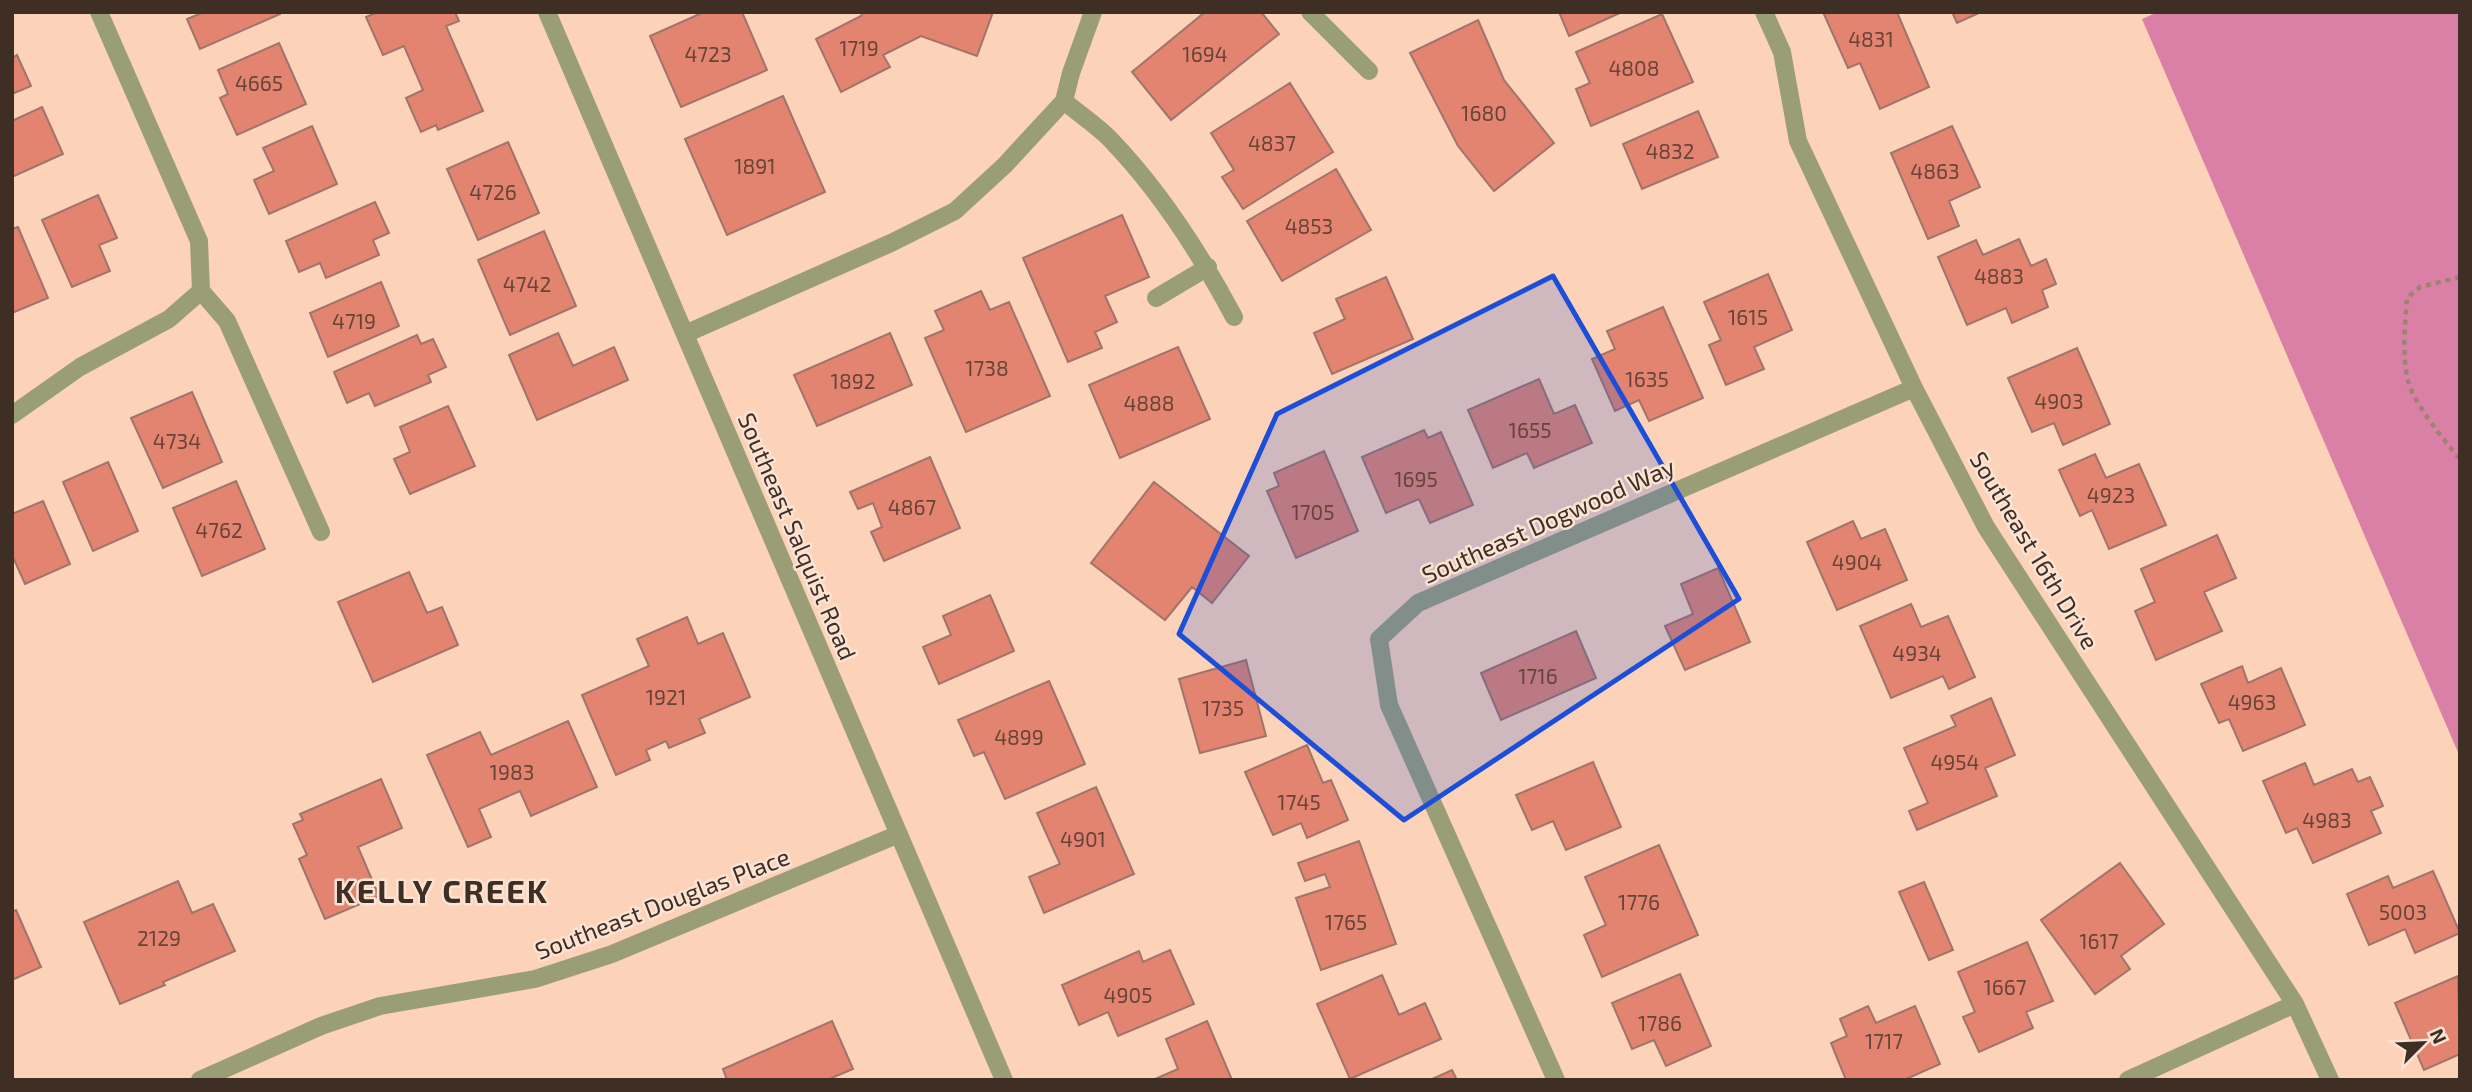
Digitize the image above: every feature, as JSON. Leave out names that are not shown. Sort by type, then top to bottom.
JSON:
[{"type":"street","points":[[99,12],[199,241],[201,291],[227,321],[321,532]]},
{"type":"street","name":"Southeast Salquist Road","points":[[547,12],[1004,1080]]},
{"type":"street","points":[[685,334],[891,243],[955,211],[1005,165],[1064,101],[1093,12]]},
{"type":"street","points":[[1310,12],[1369,71]]},
{"type":"street","name":"Southeast 16th Drive","points":[[1764,12],[1782,52],[1798,141],[1913,388],[1986,527],[2295,1004],[2330,1080]]},
{"type":"street","points":[[1064,101],[1109,138],[1169,209],[1208,267],[1234,317]]},
{"type":"street","points":[[1156,298],[1208,267]]},
{"type":"street","points":[[12,415],[80,367],[169,319],[201,291]]},
{"type":"street","name":"Southeast Dogwood Way","points":[[1556,1080],[1390,705],[1379,639],[1418,603],[1913,388]]},
{"type":"street","name":"Southeast Douglas Place","points":[[200,1080],[321,1026],[380,1006],[535,979],[612,954],[899,834]]},
{"type":"street","points":[[2128,1080],[2295,1004]]},
{"type":"path","points":[[2460,277],[2420,287],[2407,298],[2405,329],[2408,382],[2430,422],[2460,459]]},
{"type":"highlighted area","points":[[1553,276],[1739,599],[1404,820],[1179,634],[1277,414]]},
{"type":"shaded area","points":[[2158,12],[2460,12],[2460,757],[2142,19]]},
{"type":"building","points":[[204,12],[280,14],[200,49],[187,19]]},
{"type":"building","points":[[378,12],[455,12],[459,21],[446,26],[483,111],[438,130],[436,125],[421,132],[406,98],[423,90],[404,46],[383,55],[366,17]]},
{"type":"building","points":[[704,12],[742,12],[767,70],[681,107],[650,36]]},
{"type":"building","points":[[863,12],[993,12],[977,56],[921,36],[883,55],[890,67],[841,92],[816,39],[861,16]]},
{"type":"building","points":[[1205,12],[1261,12],[1279,34],[1171,120],[1132,72]]},
{"type":"building","points":[[1559,12],[1622,12],[1569,36]]},
{"type":"building","points":[[1823,12],[1897,12],[1929,87],[1880,109],[1860,63],[1848,68]]},
{"type":"building","points":[[1952,12],[1981,12],[1957,23]]},
{"type":"building","points":[[1662,14],[1693,82],[1591,126],[1576,89],[1590,83],[1576,52]]},
{"type":"building","points":[[1478,20],[1504,80],[1554,143],[1494,191],[1458,146],[1410,53]]},
{"type":"building","points":[[279,43],[306,104],[237,135],[220,98],[228,94],[218,70]]},
{"type":"building","points":[[17,55],[31,86],[12,94],[12,58]]},
{"type":"building","points":[[1290,83],[1333,152],[1243,209],[1222,177],[1234,170],[1211,133]]},
{"type":"building","points":[[783,96],[825,192],[727,235],[685,139]]},
{"type":"building","points":[[42,107],[63,154],[12,177],[12,121]]},
{"type":"building","points":[[1698,111],[1718,157],[1642,189],[1623,144]]},
{"type":"building","points":[[312,126],[337,184],[269,214],[254,180],[274,171],[263,148]]},
{"type":"building","points":[[1952,126],[1980,187],[1949,201],[1959,226],[1928,239],[1891,153]]},
{"type":"building","points":[[508,142],[539,213],[478,240],[447,169]]},
{"type":"building","points":[[1336,169],[1371,230],[1282,281],[1247,221]]},
{"type":"building","points":[[98,195],[117,238],[99,245],[110,271],[72,287],[42,220]]},
{"type":"building","points":[[375,202],[389,233],[373,240],[379,255],[326,278],[320,263],[299,272],[286,241]]},
{"type":"building","points":[[1122,215],[1149,277],[1105,296],[1117,322],[1095,332],[1102,348],[1068,362],[1023,258]]},
{"type":"building","points":[[18,227],[48,298],[12,313],[12,229]]},
{"type":"building","points":[[544,231],[576,306],[510,335],[478,260]]},
{"type":"building","points":[[2019,239],[2031,266],[2046,259],[2056,284],[2042,290],[2048,307],[2012,323],[2006,308],[1967,325],[1938,257],[1976,240],[1983,255]]},
{"type":"building","points":[[1768,274],[1792,330],[1754,347],[1764,369],[1726,385],[1709,345],[1721,340],[1704,302]]},
{"type":"building","points":[[1386,277],[1413,339],[1332,374],[1314,333],[1345,319],[1336,299]]},
{"type":"building","points":[[381,282],[399,326],[328,357],[310,313]]},
{"type":"building","points":[[981,291],[990,310],[1009,302],[1050,396],[966,432],[925,338],[944,330],[935,311]]},
{"type":"building","points":[[1663,307],[1703,398],[1649,421],[1639,400],[1615,411],[1592,359],[1615,349],[1607,331]]},
{"type":"building","points":[[558,333],[573,366],[614,347],[628,380],[537,420],[509,355]]},
{"type":"building","points":[[890,333],[912,385],[817,426],[794,375]]},
{"type":"building","points":[[417,335],[421,344],[433,339],[446,367],[428,375],[431,382],[375,406],[369,393],[347,403],[334,372]]},
{"type":"building","points":[[1178,347],[1210,419],[1120,458],[1089,385]]},
{"type":"building","points":[[2077,348],[2110,424],[2063,445],[2054,423],[2032,432],[2008,378]]},
{"type":"building","points":[[1539,379],[1554,414],[1575,405],[1592,443],[1534,468],[1527,453],[1493,468],[1468,410]]},
{"type":"building","points":[[192,392],[222,462],[163,488],[131,418]]},
{"type":"building","points":[[448,406],[475,466],[410,494],[394,459],[410,452],[400,427]]},
{"type":"building","points":[[1424,430],[1428,438],[1441,432],[1473,505],[1430,523],[1419,499],[1386,513],[1362,457]]},
{"type":"building","points":[[1324,451],[1358,531],[1296,558],[1267,491],[1279,486],[1274,473]]},
{"type":"building","points":[[2095,454],[2106,478],[2139,464],[2166,525],[2109,549],[2092,510],[2080,516],[2059,470]]},
{"type":"building","points":[[930,457],[960,528],[884,561],[871,532],[882,527],[873,503],[858,509],[850,492]]},
{"type":"building","points":[[108,462],[138,531],[93,551],[63,482]]},
{"type":"building","points":[[236,481],[265,549],[202,576],[173,508]]},
{"type":"building","points":[[1154,482],[1249,556],[1212,603],[1192,587],[1165,620],[1091,563]]},
{"type":"building","points":[[43,501],[70,564],[25,584],[12,555],[12,514]]},
{"type":"building","points":[[1853,521],[1861,539],[1885,529],[1907,580],[1837,610],[1807,542]]},
{"type":"building","points":[[2217,535],[2236,578],[2204,592],[2222,631],[2156,660],[2135,611],[2155,602],[2141,569]]},
{"type":"building","points":[[1718,568],[1750,642],[1685,670],[1665,626],[1693,614],[1681,584]]},
{"type":"building","points":[[409,572],[427,613],[442,607],[458,645],[373,682],[338,602]]},
{"type":"building","points":[[990,595],[1014,651],[939,684],[923,647],[951,635],[943,616]]},
{"type":"building","points":[[1911,604],[1921,627],[1948,616],[1975,677],[1949,689],[1943,676],[1891,698],[1860,626]]},
{"type":"building","points":[[687,617],[698,644],[723,633],[750,697],[699,719],[705,733],[669,748],[666,741],[646,750],[650,760],[616,775],[582,695],[649,666],[637,639]]},
{"type":"building","points":[[1576,631],[1596,678],[1501,720],[1481,673]]},
{"type":"building","points":[[1246,660],[1266,736],[1200,753],[1179,679]]},
{"type":"building","points":[[2242,666],[2248,683],[2281,668],[2305,725],[2243,751],[2229,719],[2219,723],[2201,684]]},
{"type":"building","points":[[1049,681],[1085,764],[1005,799],[984,752],[974,756],[958,720]]},
{"type":"building","points":[[1991,698],[2015,755],[1985,768],[1997,796],[1917,830],[1909,811],[1928,803],[1904,748],[1956,726],[1951,716]]},
{"type":"building","points":[[568,721],[597,787],[531,816],[520,791],[479,809],[491,837],[468,847],[427,755],[480,732],[491,755]]},
{"type":"building","points":[[1307,745],[1323,783],[1331,780],[1348,820],[1307,838],[1301,823],[1273,835],[1245,772]]},
{"type":"building","points":[[1593,762],[1621,827],[1566,850],[1553,821],[1532,830],[1516,795]]},
{"type":"building","points":[[2305,763],[2314,785],[2352,769],[2358,782],[2370,777],[2383,806],[2371,811],[2381,833],[2313,863],[2297,828],[2286,833],[2263,781]]},
{"type":"building","points":[[381,779],[402,828],[358,847],[379,896],[325,919],[299,859],[307,855],[293,824],[303,820],[300,814]]},
{"type":"building","points":[[1096,787],[1134,874],[1044,913],[1029,877],[1060,864],[1037,813]]},
{"type":"building","points":[[1359,841],[1396,944],[1321,970],[1296,898],[1330,887],[1325,874],[1305,881],[1298,863]]},
{"type":"building","points":[[1659,845],[1698,935],[1602,977],[1584,935],[1606,925],[1585,877]]},
{"type":"building","points":[[2120,863],[2164,924],[2121,956],[2130,969],[2095,994],[2041,920]]},
{"type":"building","points":[[2433,871],[2460,933],[2415,953],[2405,929],[2369,945],[2347,894],[2388,876],[2393,888]]},
{"type":"building","points":[[178,881],[192,913],[213,904],[235,951],[120,1004],[84,922]]},
{"type":"building","points":[[1924,882],[1953,950],[1929,960],[1899,892]]},
{"type":"building","points":[[16,910],[41,967],[12,980],[12,912]]},
{"type":"building","points":[[2027,942],[2053,1001],[2026,1012],[2033,1028],[1979,1052],[1963,1017],[1975,1012],[1958,972]]},
{"type":"building","points":[[1170,950],[1194,1004],[1118,1036],[1108,1012],[1079,1025],[1062,985],[1139,951],[1143,962]]},
{"type":"building","points":[[1680,974],[1711,1046],[1666,1066],[1654,1040],[1632,1049],[1612,1003]]},
{"type":"building","points":[[1382,975],[1399,1015],[1425,1003],[1441,1039],[1350,1079],[1317,1004]]},
{"type":"building","points":[[2458,976],[2460,1054],[2424,1070],[2395,1003]]},
{"type":"building","points":[[1868,1006],[1876,1023],[1915,1006],[1940,1064],[1904,1080],[1846,1080],[1831,1043],[1847,1036],[1840,1019]]},
{"type":"building","points":[[832,1021],[853,1069],[827,1080],[727,1080],[723,1069]]},
{"type":"building","points":[[1207,1021],[1232,1080],[1153,1080],[1178,1069],[1166,1039]]},
{"type":"building","points":[[1452,1070],[1457,1080],[1430,1080]]},
{"type":"district","name":"KELLY CREEK","points":[[442,890]]}]
